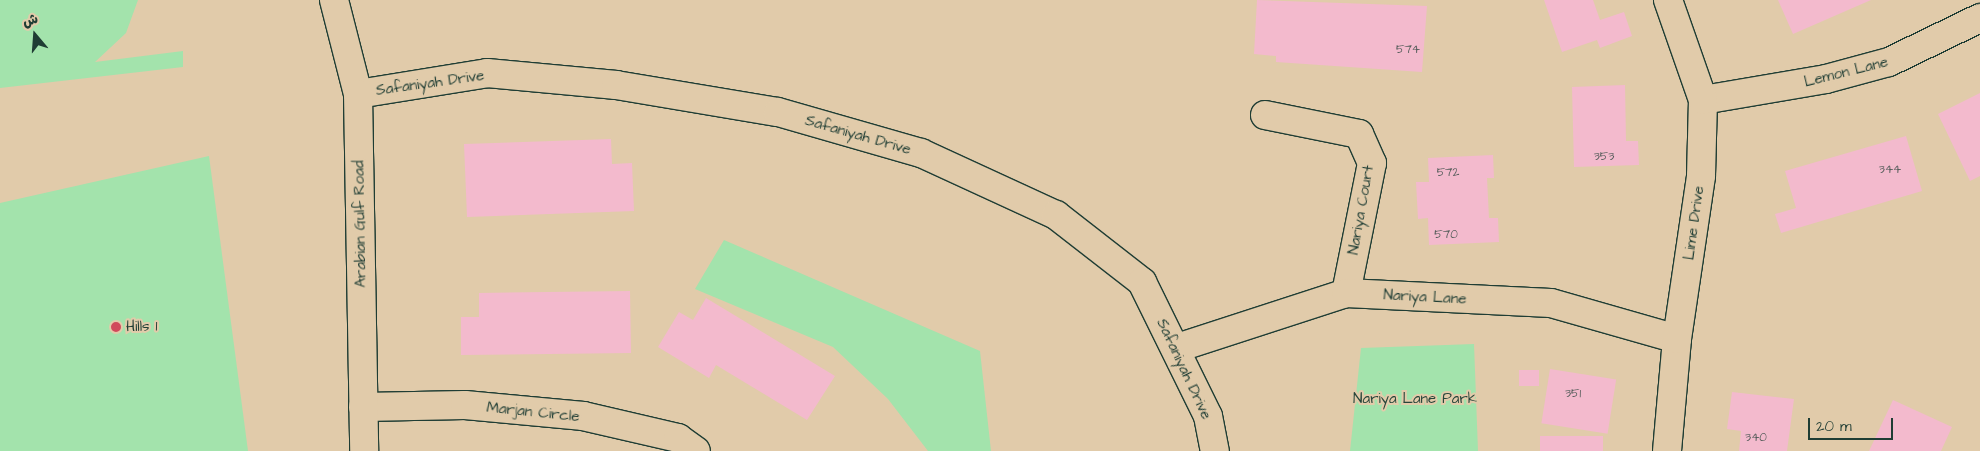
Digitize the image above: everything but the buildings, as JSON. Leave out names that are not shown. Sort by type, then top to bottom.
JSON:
[{"type":"street","name":"Arabian Gulf Road","points":[[334,0],[358,94],[364,451]]},
{"type":"street","name":"Lime Drive","points":[[1667,451],[1677,340],[1701,176],[1703,100],[1668,0]]},
{"type":"street","name":"Lemon Lane","points":[[1703,100],[1826,79],[1889,62],[1980,18]]},
{"type":"street","name":"Safaniyah Drive","points":[[358,94],[487,73],[616,85],[778,112],[921,153],[1056,215],[1142,282],[1177,348],[1208,416],[1215,451]]},
{"type":"street","name":"Nariya Court","points":[[1265,115],[1359,134],[1372,163],[1346,293]]},
{"type":"street","name":"Nariya Lane","points":[[1177,348],[1346,293],[1551,303],[1677,340]]},
{"type":"street","name":"Marjan Circle","points":[[363,407],[465,405],[583,416],[678,438],[696,451]]},
{"type":"green space","points":[[0,0],[138,0],[126,33],[95,62],[183,51],[183,67],[0,88]]},
{"type":"green space","name":"Hills 1","points":[[209,156],[248,451],[0,451],[0,203]]},
{"type":"green space","points":[[724,240],[980,351],[991,451],[928,451],[888,399],[833,347],[695,289]]},
{"type":"green space","name":"Nariya Lane Park","points":[[1474,344],[1478,451],[1350,451],[1361,348]]},
{"type":"place","name":"Hills 1","points":[[116,327]]}]
